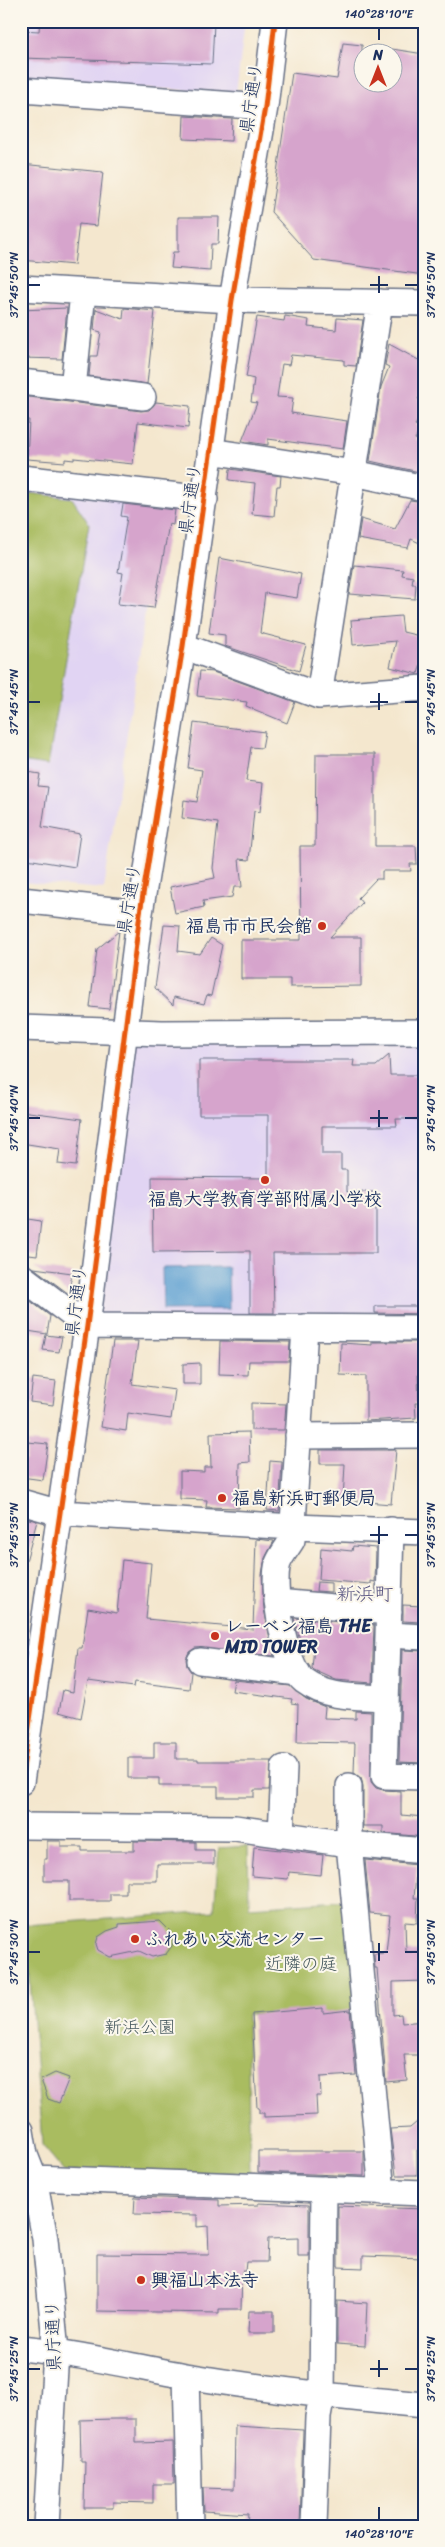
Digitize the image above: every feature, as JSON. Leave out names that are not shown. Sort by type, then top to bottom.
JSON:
[{"type":"street","name":"県庁通り","points":[[21,1782],[87,1326],[140,913],[183,646],[232,300],[264,107],[275,21]]},
{"type":"street","points":[[21,90],[264,107]]},
{"type":"street","points":[[21,288],[232,300],[424,303]]},
{"type":"street","points":[[73,388],[83,293]]},
{"type":"street","points":[[319,696],[380,302]]},
{"type":"street","points":[[21,382],[144,397]]},
{"type":"street","points":[[210,451],[354,473],[424,488]]},
{"type":"street","points":[[21,478],[205,499]]},
{"type":"street","points":[[183,646],[319,696],[424,688]]},
{"type":"street","points":[[21,900],[140,913]]},
{"type":"street","points":[[21,1028],[162,1033],[424,1032]]},
{"type":"street","points":[[21,1276],[87,1326],[424,1328]]},
{"type":"street","points":[[305,1327],[294,1527],[292,1540],[278,1563],[277,1602],[288,1653],[303,1680],[330,1695],[386,1698]]},
{"type":"street","points":[[298,1436],[422,1435]]},
{"type":"street","points":[[21,1502],[60,1513],[294,1527],[424,1532]]},
{"type":"street","points":[[391,1530],[384,1776],[424,1777]]},
{"type":"street","points":[[277,1602],[388,1623],[424,1637]]},
{"type":"street","points":[[200,1661],[298,1673]]},
{"type":"street","points":[[281,1835],[284,1768]]},
{"type":"street","points":[[349,1786],[349,1844],[382,2192]]},
{"type":"street","points":[[21,1826],[235,1828],[349,1844],[424,1851]]},
{"type":"street","name":"県庁通り","points":[[23,2147],[34,2178],[45,2239],[56,2351],[46,2526]]},
{"type":"street","points":[[34,2178],[424,2193]]},
{"type":"street","points":[[314,2526],[318,2417],[322,2396],[324,2189]]},
{"type":"street","points":[[21,2348],[56,2351],[186,2376],[322,2396],[424,2405]]},
{"type":"street","points":[[186,2376],[190,2526]]},
{"type":"shaded area","points":[[21,21],[245,21],[236,93],[21,81]]},
{"type":"shaded area","points":[[21,488],[161,504],[104,889],[21,882]]},
{"type":"shaded area","name":"福島大学教育学部附属小学校","points":[[124,1031],[424,1032],[424,1329],[87,1326]]},
{"type":"green space","points":[[21,492],[72,498],[89,524],[48,765],[21,761]]},
{"type":"green space","name":"新浜公園","points":[[248,1846],[249,1907],[355,1900],[365,2015],[247,2014],[250,2173],[64,2171],[42,2145],[26,1925],[214,1911],[219,1848]]},
{"type":"water","points":[[228,1267],[229,1309],[163,1310],[162,1268]]},
{"type":"building","points":[[40,21],[214,23],[212,64],[21,58],[21,30],[39,31]]},
{"type":"building","points":[[343,43],[352,44],[352,92],[402,92],[402,51],[424,54],[424,275],[314,260],[271,212],[292,73],[337,79]]},
{"type":"building","points":[[184,116],[232,119],[231,141],[183,139]]},
{"type":"building","points":[[21,164],[103,172],[97,226],[79,224],[74,265],[21,260]]},
{"type":"building","points":[[178,217],[219,217],[218,244],[211,244],[210,271],[171,268],[173,252],[178,252]]},
{"type":"building","points":[[67,308],[62,359],[21,358],[21,310]]},
{"type":"building","points":[[124,308],[155,311],[147,384],[89,376],[91,356],[97,356],[101,332],[94,330],[96,309],[123,319]]},
{"type":"building","points":[[285,316],[309,320],[308,327],[336,330],[337,318],[363,320],[356,366],[344,365],[344,360],[291,355],[289,365],[282,364],[277,397],[293,398],[291,413],[347,421],[343,449],[268,439],[268,445],[242,441],[257,403],[251,402],[254,379],[246,377],[257,317],[284,321]]},
{"type":"building","points":[[389,344],[424,363],[424,390],[418,399],[424,403],[424,412],[415,425],[421,428],[415,439],[424,442],[424,473],[370,461],[381,387],[389,367],[385,365]]},
{"type":"building","points":[[21,396],[141,411],[149,410],[156,402],[190,406],[188,428],[138,422],[133,464],[74,458],[74,460],[65,459],[65,462],[27,459],[29,420],[21,420]]},
{"type":"building","points":[[230,469],[281,476],[280,486],[277,486],[274,516],[252,514],[255,483],[229,480]]},
{"type":"building","points":[[410,500],[424,502],[424,545],[411,539],[408,548],[358,539],[361,519],[395,529]]},
{"type":"building","points":[[123,504],[175,510],[173,525],[169,524],[154,608],[118,604],[123,573],[118,572],[127,517],[121,516]]},
{"type":"building","points":[[219,558],[301,574],[297,598],[265,593],[260,633],[306,645],[299,671],[225,646],[225,635],[209,633]]},
{"type":"building","points":[[354,565],[403,570],[402,575],[413,577],[412,584],[416,584],[415,599],[349,594]]},
{"type":"building","points":[[401,616],[403,632],[424,637],[421,651],[424,652],[418,674],[390,667],[396,641],[353,645],[351,620]]},
{"type":"building","points":[[200,671],[213,672],[295,702],[287,723],[246,706],[247,702],[197,696]]},
{"type":"building","points":[[194,723],[265,732],[262,748],[251,747],[246,781],[263,783],[260,812],[254,811],[249,860],[239,859],[242,887],[234,887],[232,897],[203,901],[204,907],[175,913],[170,887],[215,878],[213,868],[218,823],[182,818],[184,800],[197,802],[202,770],[188,768]]},
{"type":"building","name":"福島市市民会館","points":[[316,754],[375,754],[375,846],[416,846],[417,864],[410,864],[411,871],[382,871],[382,879],[376,879],[358,898],[362,903],[330,937],[361,937],[361,986],[290,987],[290,979],[241,979],[241,940],[301,940],[300,846],[315,846]]},
{"type":"building","points":[[21,771],[40,774],[38,786],[48,787],[42,827],[80,834],[75,867],[21,858]]},
{"type":"building","points":[[164,925],[180,926],[178,951],[200,954],[211,938],[222,945],[211,996],[207,995],[204,1004],[174,997],[173,1005],[155,988]]},
{"type":"building","points":[[119,931],[109,1009],[90,1007],[97,949]]},
{"type":"building","points":[[389,1055],[390,1075],[424,1075],[424,1119],[396,1119],[397,1126],[322,1126],[322,1154],[341,1154],[341,1170],[347,1170],[347,1192],[376,1192],[376,1253],[273,1253],[274,1313],[250,1313],[250,1251],[153,1252],[152,1177],[268,1178],[268,1115],[199,1115],[199,1060],[354,1060],[353,1066],[376,1066]]},
{"type":"building","points":[[21,1111],[82,1119],[76,1166],[58,1164],[60,1149],[21,1143]]},
{"type":"building","points":[[21,1218],[41,1221],[37,1256],[21,1254]]},
{"type":"building","points":[[34,1268],[72,1273],[69,1294]]},
{"type":"building","points":[[21,1294],[50,1316],[47,1334],[21,1330]]},
{"type":"building","points":[[375,1306],[424,1306],[424,1314],[375,1313]]},
{"type":"building","points":[[46,1335],[62,1337],[59,1352],[43,1350]]},
{"type":"building","points":[[113,1341],[138,1341],[132,1384],[175,1390],[171,1419],[128,1413],[126,1431],[101,1427]]},
{"type":"building","points":[[220,1341],[290,1342],[289,1361],[249,1361],[248,1375],[219,1374]]},
{"type":"building","points":[[372,1342],[424,1342],[424,1374],[418,1374],[419,1403],[415,1403],[416,1418],[366,1421],[366,1376],[340,1375],[341,1343],[372,1345]]},
{"type":"building","points":[[200,1363],[200,1384],[183,1384],[183,1364]]},
{"type":"building","points":[[33,1378],[56,1381],[53,1405],[30,1402]]},
{"type":"building","points":[[251,1403],[286,1404],[284,1430],[251,1430]]},
{"type":"building","points":[[249,1432],[250,1462],[240,1463],[239,1508],[206,1507],[207,1500],[180,1499],[180,1471],[204,1472],[204,1467],[211,1467],[210,1433]]},
{"type":"building","points":[[28,1442],[48,1444],[43,1480],[21,1477],[21,1460],[26,1460]]},
{"type":"building","points":[[320,1450],[396,1450],[391,1504],[343,1500],[345,1464],[320,1464]]},
{"type":"building","points":[[270,1461],[282,1462],[279,1511],[267,1510]]},
{"type":"building","points":[[21,1517],[37,1521],[26,1561],[21,1561]]},
{"type":"building","points":[[256,1539],[274,1541],[265,1558],[262,1574],[264,1609],[274,1656],[195,1648],[189,1652],[186,1659],[187,1666],[191,1672],[189,1689],[135,1682],[134,1687],[88,1681],[81,1718],[59,1712],[63,1690],[73,1692],[78,1648],[82,1648],[88,1608],[117,1613],[122,1560],[151,1563],[146,1619],[253,1629]]},
{"type":"building","points":[[353,1546],[376,1548],[375,1582],[371,1581],[371,1584],[319,1580],[321,1548],[352,1551]]},
{"type":"building","points":[[317,1582],[331,1583],[331,1592],[316,1591]]},
{"type":"building","points":[[403,1605],[422,1606],[421,1622],[403,1621]]},
{"type":"building","points":[[294,1618],[374,1625],[372,1683],[336,1680],[314,1670],[312,1668],[314,1647],[302,1647]]},
{"type":"building","points":[[402,1650],[424,1651],[421,1750],[424,1750],[424,1763],[399,1762]]},
{"type":"building","points":[[234,1680],[290,1686],[306,1699],[325,1707],[324,1718],[356,1719],[356,1711],[371,1712],[371,1782],[376,1788],[401,1791],[401,1815],[424,1817],[424,1837],[383,1833],[383,1826],[363,1826],[363,1786],[361,1778],[354,1773],[355,1743],[297,1742],[298,1704],[291,1703],[292,1699],[232,1691]]},
{"type":"building","points":[[154,1742],[176,1742],[176,1759],[198,1759],[198,1761],[272,1761],[269,1790],[254,1790],[254,1797],[218,1797],[218,1786],[159,1786],[159,1778],[128,1778],[128,1758],[154,1758]]},
{"type":"building","points":[[47,1841],[61,1841],[61,1847],[82,1847],[82,1851],[134,1851],[134,1841],[196,1842],[196,1850],[214,1850],[214,1864],[157,1864],[157,1881],[126,1881],[126,1894],[110,1894],[110,1901],[69,1901],[69,1881],[44,1881],[44,1859],[47,1859]]},
{"type":"building","points":[[254,1847],[323,1855],[321,1875],[289,1872],[288,1879],[252,1876]]},
{"type":"building","points":[[365,1860],[417,1865],[414,1898],[418,1898],[417,1923],[405,1922],[406,1952],[424,1951],[424,1981],[393,1982],[393,2015],[401,2014],[402,2023],[424,2021],[424,2055],[404,2055],[407,2080],[386,2082],[377,1968],[375,1968],[374,1954],[386,1953],[390,1915],[370,1913]]},
{"type":"building","name":"ふれあい交流センター","points":[[160,1921],[170,1931],[173,1938],[172,1946],[166,1954],[152,1957],[139,1951],[110,1957],[98,1950],[96,1944],[98,1937],[107,1931],[119,1927],[119,1924]]},
{"type":"building","points":[[323,2008],[323,2013],[350,2010],[356,2075],[320,2077],[321,2096],[316,2096],[317,2115],[264,2117],[264,2113],[259,2113],[259,2108],[257,2108],[252,2014]]},
{"type":"building","points":[[55,2073],[69,2078],[59,2103],[48,2099],[41,2080]]},
{"type":"building","points":[[424,2116],[424,2150],[417,2150],[417,2175],[396,2175],[390,2129],[410,2128]]},
{"type":"building","points":[[258,2151],[364,2151],[364,2176],[258,2172]]},
{"type":"building","points":[[135,2197],[219,2200],[219,2206],[258,2205],[258,2203],[309,2205],[309,2256],[298,2256],[298,2238],[268,2239],[267,2262],[246,2262],[245,2271],[242,2271],[241,2309],[219,2309],[219,2313],[97,2311],[97,2254],[209,2255],[208,2226],[197,2227],[197,2215],[134,2214]]},
{"type":"building","points":[[338,2206],[424,2209],[424,2258],[363,2256],[363,2268],[338,2267]]},
{"type":"building","points":[[337,2301],[367,2303],[365,2346],[337,2344]]},
{"type":"building","points":[[249,2311],[274,2311],[274,2333],[248,2333]]},
{"type":"building","points":[[136,2419],[136,2443],[173,2442],[174,2484],[153,2484],[153,2503],[113,2502],[113,2508],[84,2508],[85,2461],[81,2461],[80,2420]]},
{"type":"building","points":[[235,2426],[303,2430],[300,2526],[247,2526],[248,2514],[204,2511],[203,2488],[234,2489]]},
{"type":"cycle path","points":[[21,1782],[87,1326],[140,913],[183,646],[232,300],[265,107],[275,21]]},
{"type":"place","name":"福島市市民会館","points":[[322,926]]},
{"type":"place","name":"福島大学教育学部附属小学校","points":[[265,1180]]},
{"type":"place","name":"福島新浜町郵便局","points":[[222,1498]]},
{"type":"place","name":"レーベン福島 THE MID TOWER","points":[[215,1636]]},
{"type":"place","name":"ふれあい交流センター","points":[[135,1939]]},
{"type":"place","name":"興福山本法寺","points":[[141,2280]]},
{"type":"district","name":"新浜町","points":[[365,1593]]},
{"type":"park label","name":"近隣の庭","points":[[301,1964]]}]
